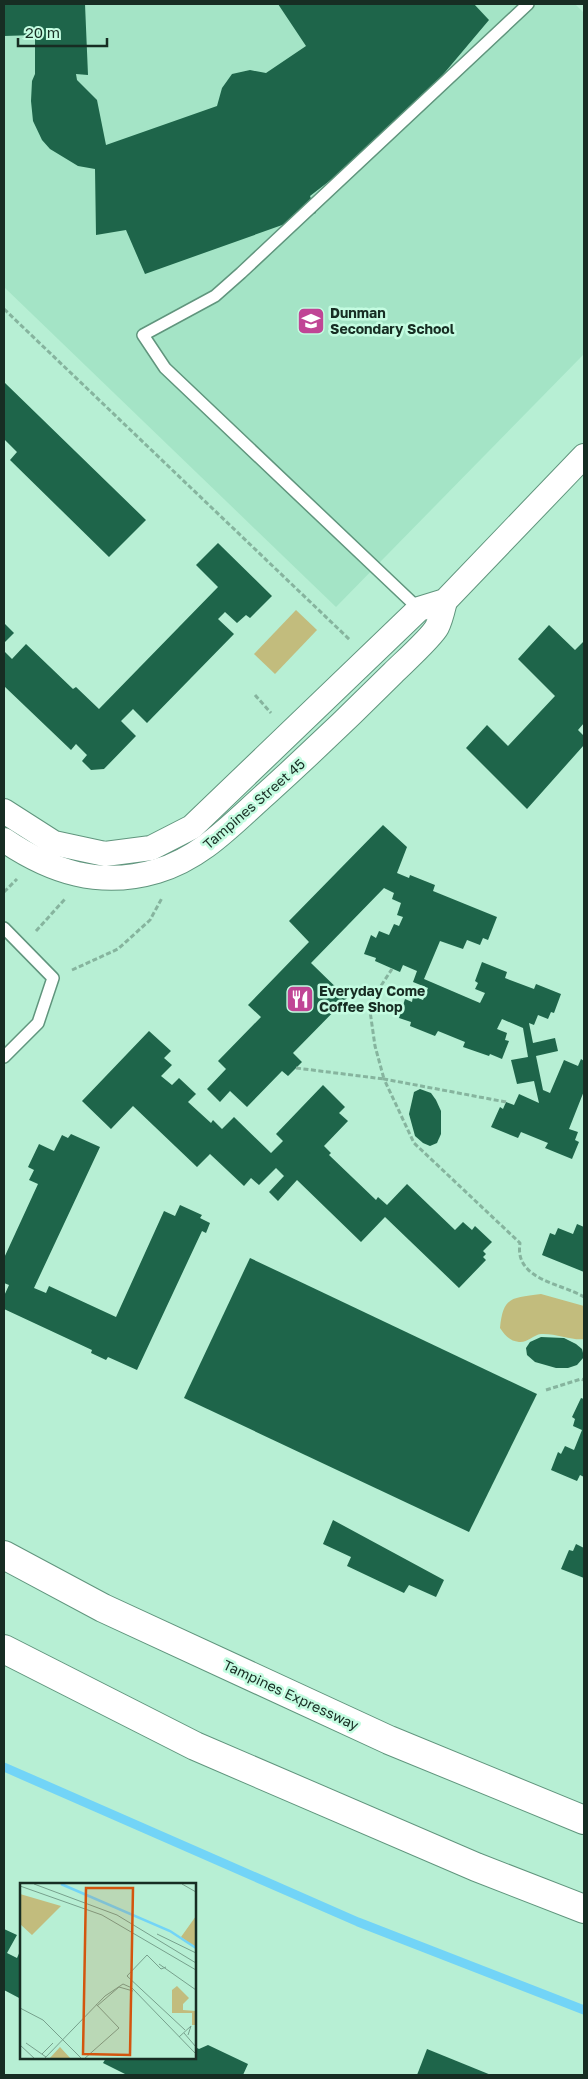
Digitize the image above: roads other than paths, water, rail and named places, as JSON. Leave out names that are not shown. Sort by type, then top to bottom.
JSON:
[{"type":"highway","name":"Tampines Expressway","points":[[4,1555],[103,1608],[389,1740],[584,1820]]},
{"type":"highway","points":[[4,1649],[195,1746],[476,1867],[584,1909]]},
{"type":"street","name":"Tampines Street 45","points":[[4,840],[26,855],[51,867],[81,875],[99,877],[134,876],[158,871],[188,858],[213,842],[333,734],[438,627],[445,601],[584,456]]},
{"type":"street","name":"Tampines Street 45","points":[[4,812],[54,843],[105,854],[151,848],[192,827],[419,609],[445,601]]},
{"type":"lane","points":[[438,627],[166,368],[143,336],[215,296],[528,4]]},
{"type":"lane","points":[[4,928],[53,978],[38,1023],[4,1057]]},
{"type":"waterway","points":[[4,1767],[358,1922],[584,2010]]},
{"type":"place","name":"Dunman Secondary School","points":[[311,321]]},
{"type":"place","name":"Everyday Come Coffee Shop","points":[[300,999]]}]
